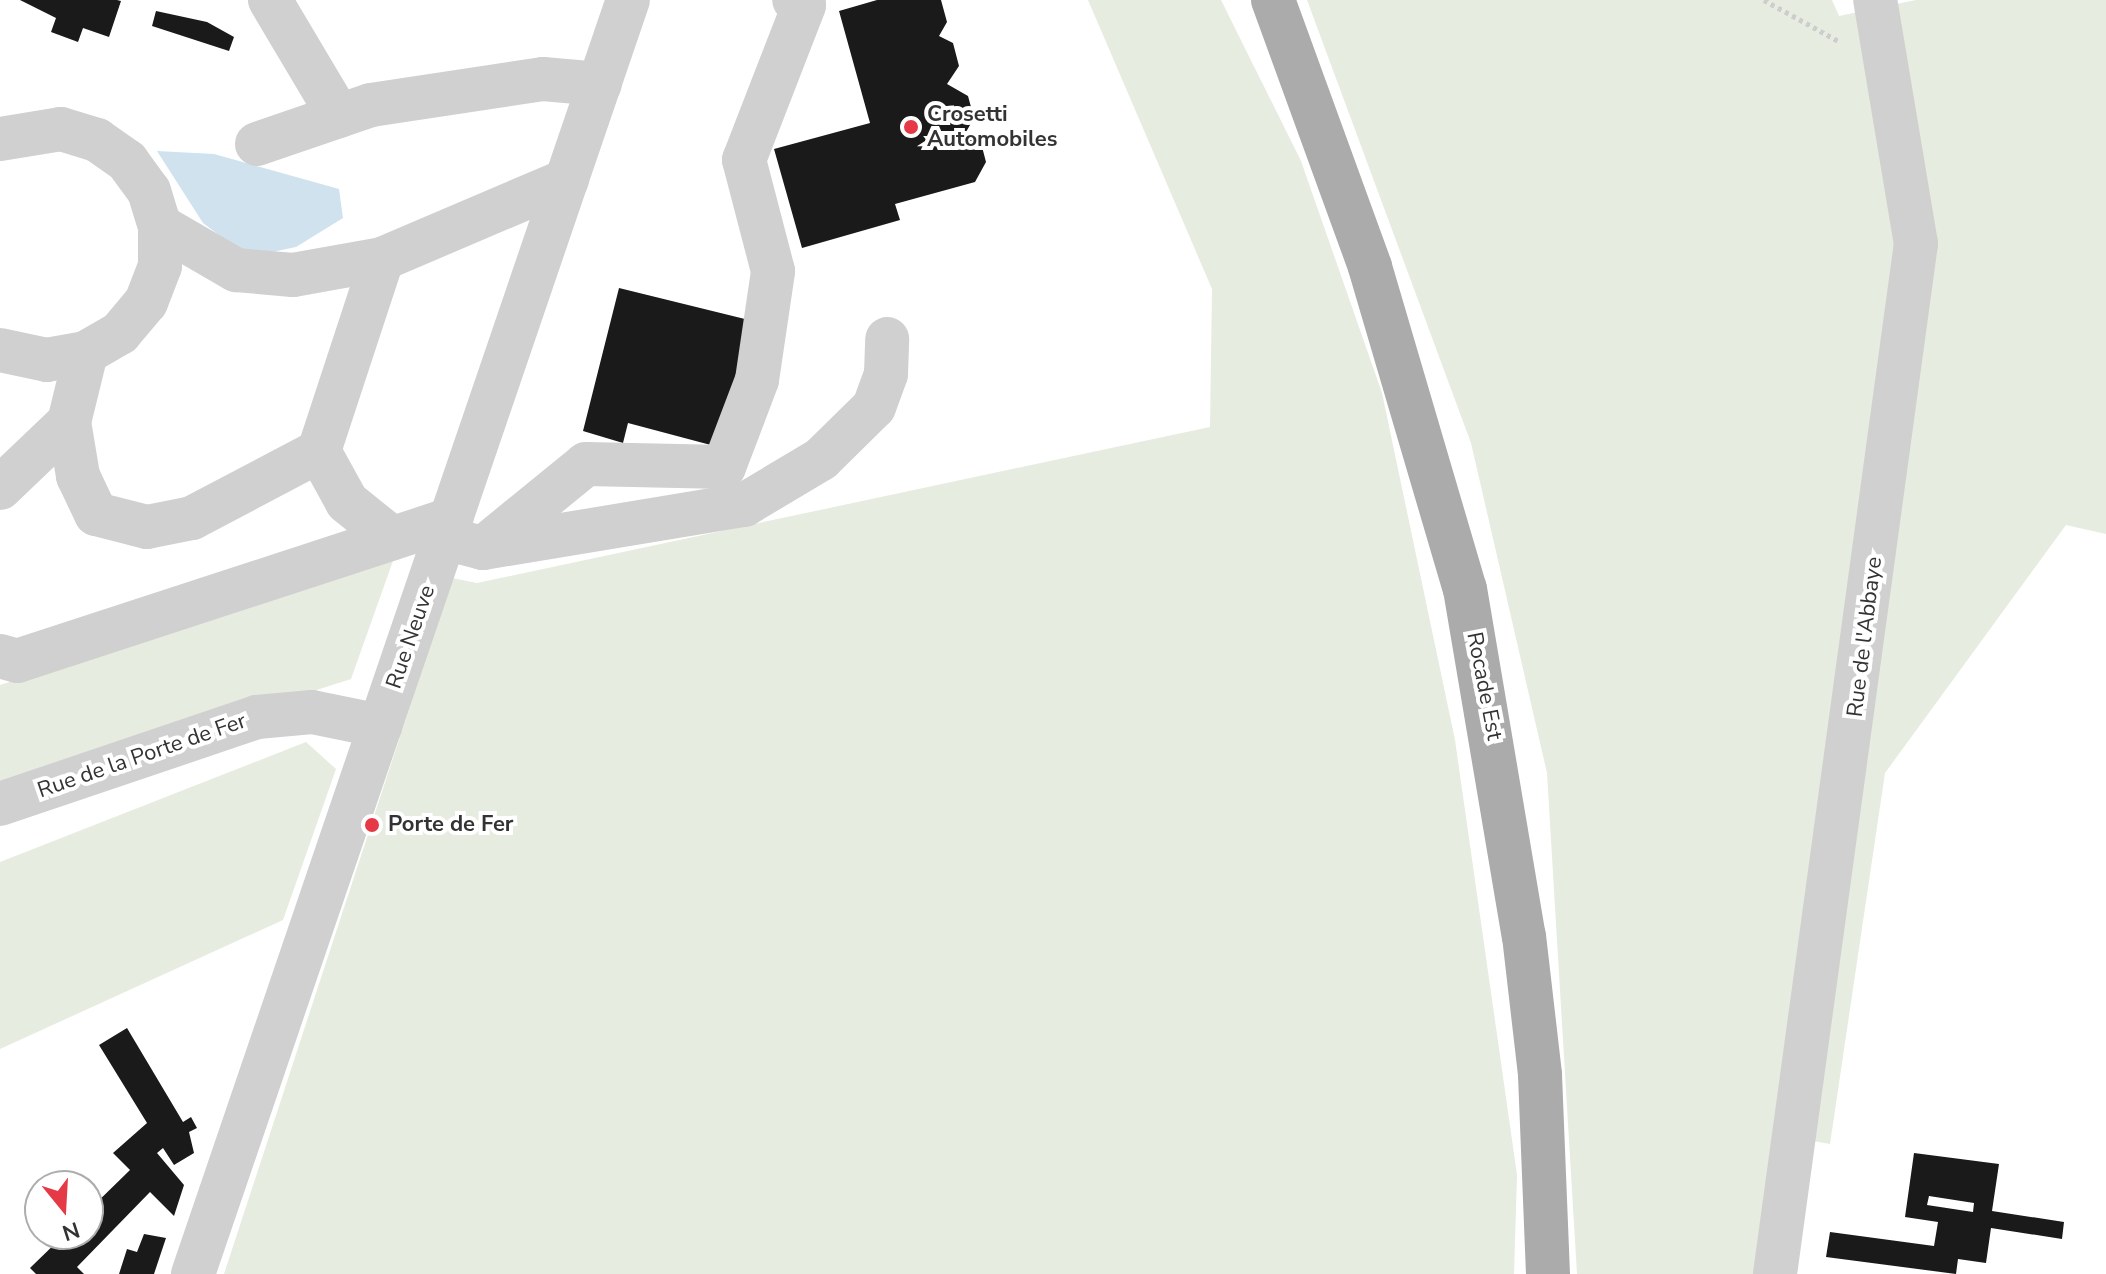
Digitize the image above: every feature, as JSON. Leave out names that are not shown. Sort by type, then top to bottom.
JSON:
[{"type":"main road","points":[[1245,0],[1314,119]]},
{"type":"main road","points":[[1273,0],[1314,119]]},
{"type":"main road","name":"Rocade Est","points":[[1314,119],[1417,414],[1476,645],[1531,993],[1548,1274]]},
{"type":"street","points":[[270,0],[339,116]]},
{"type":"street","name":"Rue Neuve","points":[[193,1274],[381,726],[459,535],[567,180],[628,0]]},
{"type":"street","points":[[459,535],[586,464],[724,467],[757,380],[773,271],[744,160],[804,5],[794,0]]},
{"type":"street","name":"Rue de l'Abbaye","points":[[1775,1274],[1916,244],[1912,189],[1875,0]]},
{"type":"street","points":[[257,144],[339,116],[543,79],[600,84]]},
{"type":"street","points":[[0,139],[61,129],[97,140],[127,161],[149,191],[160,226],[160,266],[146,302],[120,333],[86,353],[47,360],[0,350]]},
{"type":"street","points":[[160,226],[236,270],[293,275],[382,259],[567,180]]},
{"type":"street","points":[[86,353],[69,422],[78,476],[96,514],[147,527],[192,518],[319,451],[382,259]]},
{"type":"street","points":[[0,656],[17,661],[392,538],[459,535],[744,505],[821,459],[874,407],[886,374],[887,339]]},
{"type":"street","points":[[0,488],[69,422]]},
{"type":"street","points":[[319,451],[347,502],[392,538]]},
{"type":"street","name":"Rue de la Porte de Fer","points":[[0,804],[257,717],[312,712],[381,726]]},
{"type":"path","points":[[1764,0],[1847,47]]},
{"type":"shaded area","points":[[1088,0],[1221,0],[1301,161],[1382,393],[1455,740],[1517,1175],[1514,1274],[224,1274],[452,578],[477,583],[1210,427],[1212,289]]},
{"type":"shaded area","points":[[1307,0],[1832,0],[1839,16],[1916,0],[2106,0],[2106,534],[2066,525],[1885,773],[1830,1144],[1774,1134],[1754,1274],[1577,1274],[1547,773],[1471,443]]},
{"type":"shaded area","points":[[394,558],[351,679],[0,791],[0,685]]},
{"type":"shaded area","points":[[306,742],[336,769],[283,920],[0,1049],[0,862]]},
{"type":"water","points":[[157,151],[214,154],[339,189],[343,218],[296,247],[248,257],[203,223]]},
{"type":"building","points":[[20,0],[121,1],[109,37],[83,28],[78,42],[51,32],[56,18]]},
{"type":"building","name":"Crosetti Automobiles","points":[[877,0],[941,0],[947,22],[939,36],[953,43],[959,66],[947,84],[968,96],[974,118],[966,132],[980,139],[986,162],[975,182],[895,204],[900,220],[802,248],[774,149],[870,123],[839,11]]},
{"type":"building","points":[[156,11],[207,22],[234,37],[229,51],[152,26]]},
{"type":"building","points":[[619,288],[753,321],[722,448],[628,423],[623,443],[583,431]]},
{"type":"building","points":[[127,1028],[183,1122],[191,1117],[197,1128],[189,1132],[194,1153],[174,1165],[163,1148],[157,1153],[184,1185],[174,1216],[150,1192],[104,1239],[104,1195],[130,1170],[113,1153],[147,1123],[99,1045]]},
{"type":"building","points":[[1914,1153],[1999,1164],[1992,1211],[2064,1222],[2062,1239],[1991,1228],[1986,1263],[1958,1259],[1956,1274],[1826,1257],[1830,1232],[1934,1246],[1938,1222],[1905,1217]],"holes":[[[1929,1196],[1974,1203],[1973,1212],[1927,1205]]]},
{"type":"building","points":[[144,1234],[166,1238],[154,1274],[119,1274],[127,1249],[137,1252]]},
{"type":"building","points":[[49,1250],[94,1250],[77,1267],[84,1274],[36,1274],[30,1268]]},
{"type":"place","name":"Crosetti Automobiles","points":[[911,127]]},
{"type":"place","name":"Porte de Fer","points":[[372,825]]}]
